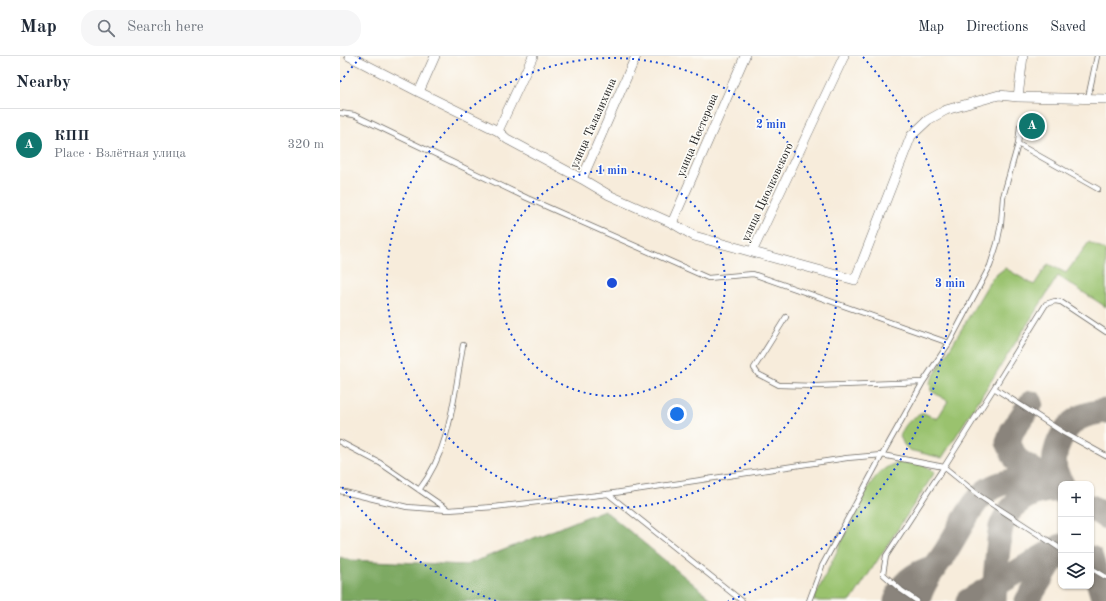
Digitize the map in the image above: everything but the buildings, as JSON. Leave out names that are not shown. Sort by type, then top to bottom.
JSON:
[{"type":"street","points":[[349,56],[498,131],[507,139],[609,195],[672,223],[694,236],[856,280],[911,136],[928,120],[946,110],[999,95],[1106,100]]},
{"type":"street","points":[[419,92],[435,56]]},
{"type":"street","points":[[498,131],[533,56]]},
{"type":"street","name":"улица Талалихина","points":[[582,179],[636,56]]},
{"type":"street","name":"улица Нестерова","points":[[672,223],[745,56]]},
{"type":"street","name":"улица Циолковского","points":[[752,252],[844,56]]},
{"type":"street","points":[[1018,97],[1023,56]]},
{"type":"lane","points":[[1088,98],[1097,56]]},
{"type":"lane","points":[[340,113],[354,115],[527,198],[708,278],[753,274],[949,343]]},
{"type":"lane","points":[[809,601],[822,566],[882,455],[923,382],[949,343],[990,266],[998,244],[1002,224],[1003,197],[1018,144],[1020,126]]},
{"type":"lane","points":[[1018,144],[1098,189]]},
{"type":"lane","points":[[917,601],[901,590],[883,574],[886,556],[944,467],[1046,304],[1055,301],[1061,302],[1106,332]]},
{"type":"lane","points":[[786,317],[754,368],[758,374],[779,385],[816,386],[923,382]]},
{"type":"lane","points":[[419,490],[432,471],[440,454],[448,428],[463,345]]},
{"type":"lane","points":[[994,388],[1064,433],[1106,456]]},
{"type":"lane","points":[[340,442],[380,463],[448,510]]},
{"type":"lane","points":[[340,491],[407,507],[448,510],[494,508],[608,494],[847,458],[882,455],[944,467],[981,497],[1058,547]]},
{"type":"lane","points":[[608,494],[742,601]]},
{"type":"lane","points":[[1094,570],[1106,577]]},
{"type":"green space","points":[[1089,242],[1106,251],[1106,307],[1058,276],[942,458],[909,450],[904,445],[900,436],[906,425],[919,415],[924,413],[937,419],[948,401],[931,391],[930,382],[992,278],[1005,268],[1034,285],[1048,264],[1066,273]]},
{"type":"green space","points":[[908,461],[923,464],[935,472],[851,601],[813,601],[871,483],[879,473],[889,466]]},
{"type":"green space","points":[[604,510],[714,601],[340,601],[340,557],[349,560],[466,565]]},
{"type":"taxiway","points":[[1031,403],[1012,431],[1008,442],[1016,459],[1050,481]]},
{"type":"taxiway","points":[[1060,481],[1057,476],[1054,463],[1057,448],[1063,434],[1073,422],[1079,418],[1092,413],[1106,411]]},
{"type":"taxiway","points":[[918,601],[923,587],[930,575],[970,511],[985,492],[998,485],[1012,481],[1034,481],[1058,488]]},
{"type":"taxiway","points":[[994,601],[999,536],[1001,527],[1009,511],[1030,495],[1047,490],[1056,490]]},
{"type":"taxiway","points":[[1094,509],[1106,517]]},
{"type":"taxiway","points":[[968,601],[1058,548]]},
{"type":"taxiway","points":[[1027,601],[1058,553]]},
{"type":"taxiway","points":[[896,601],[898,594],[911,578],[935,567]]},
{"type":"taxiway","points":[[1094,568],[1104,601]]},
{"type":"place","name":"КПП","points":[[1032,126]]}]
